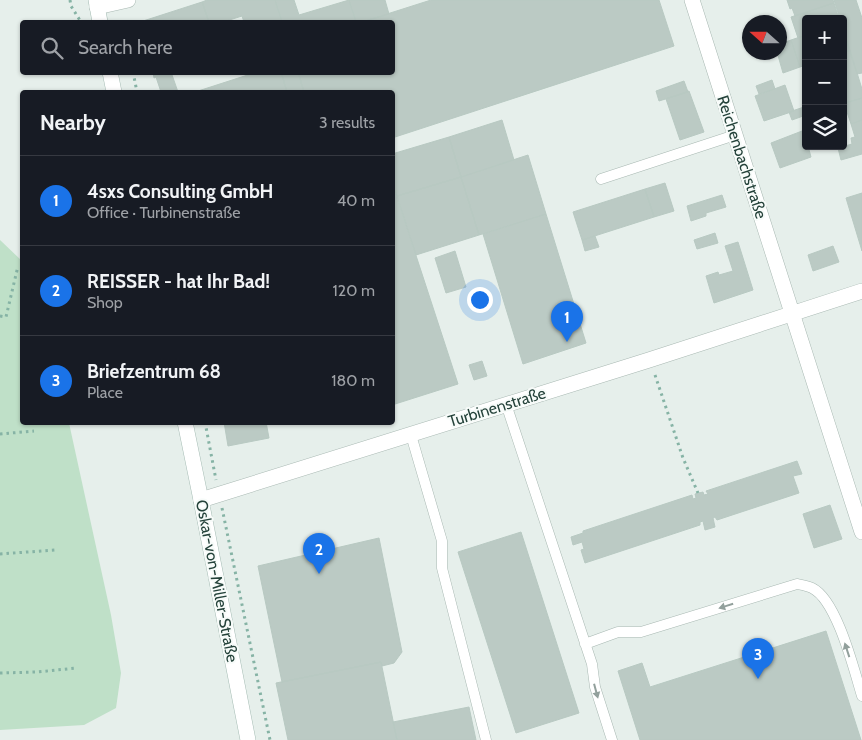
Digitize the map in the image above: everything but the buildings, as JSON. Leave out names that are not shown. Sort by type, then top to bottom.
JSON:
[{"type":"street","points":[[98,10],[128,0]]},
{"type":"street","name":"Reichenbachstraße","points":[[692,0],[792,314]]},
{"type":"street","points":[[111,75],[114,90]]},
{"type":"street","name":"Turbinenstraße","points":[[201,500],[649,360],[862,291]]},
{"type":"street","points":[[792,314],[862,532]]},
{"type":"street","name":"Oskar-von-Miller-Straße","points":[[185,425],[248,740]]},
{"type":"lane","points":[[601,179],[736,135]]},
{"type":"lane","points":[[506,404],[592,664],[595,687],[612,740]]},
{"type":"lane","points":[[411,434],[442,541],[442,568],[486,740]]},
{"type":"lane","points":[[585,644],[618,632],[642,632],[797,584],[813,588],[831,608],[839,624],[862,696]]},
{"type":"path","points":[[70,0],[71,6],[80,20]]},
{"type":"path","points":[[133,75],[136,90]]},
{"type":"path","points":[[0,316],[6,317],[18,266]]},
{"type":"path","points":[[649,360],[683,458],[698,493]]},
{"type":"path","points":[[206,425],[270,740]]},
{"type":"path","points":[[0,434],[34,431]]},
{"type":"path","points":[[0,554],[55,550]]},
{"type":"path","points":[[0,673],[76,668]]},
{"type":"green space","points":[[0,240],[20,259],[20,425],[69,425],[111,615],[121,673],[116,708],[84,725],[0,730]]},
{"type":"place","name":"4sxs Consulting GmbH","points":[[567,342]]},
{"type":"place","name":"REISSER - hat Ihr Bad!","points":[[319,574]]},
{"type":"place","name":"Briefzentrum 68","points":[[758,679]]}]
